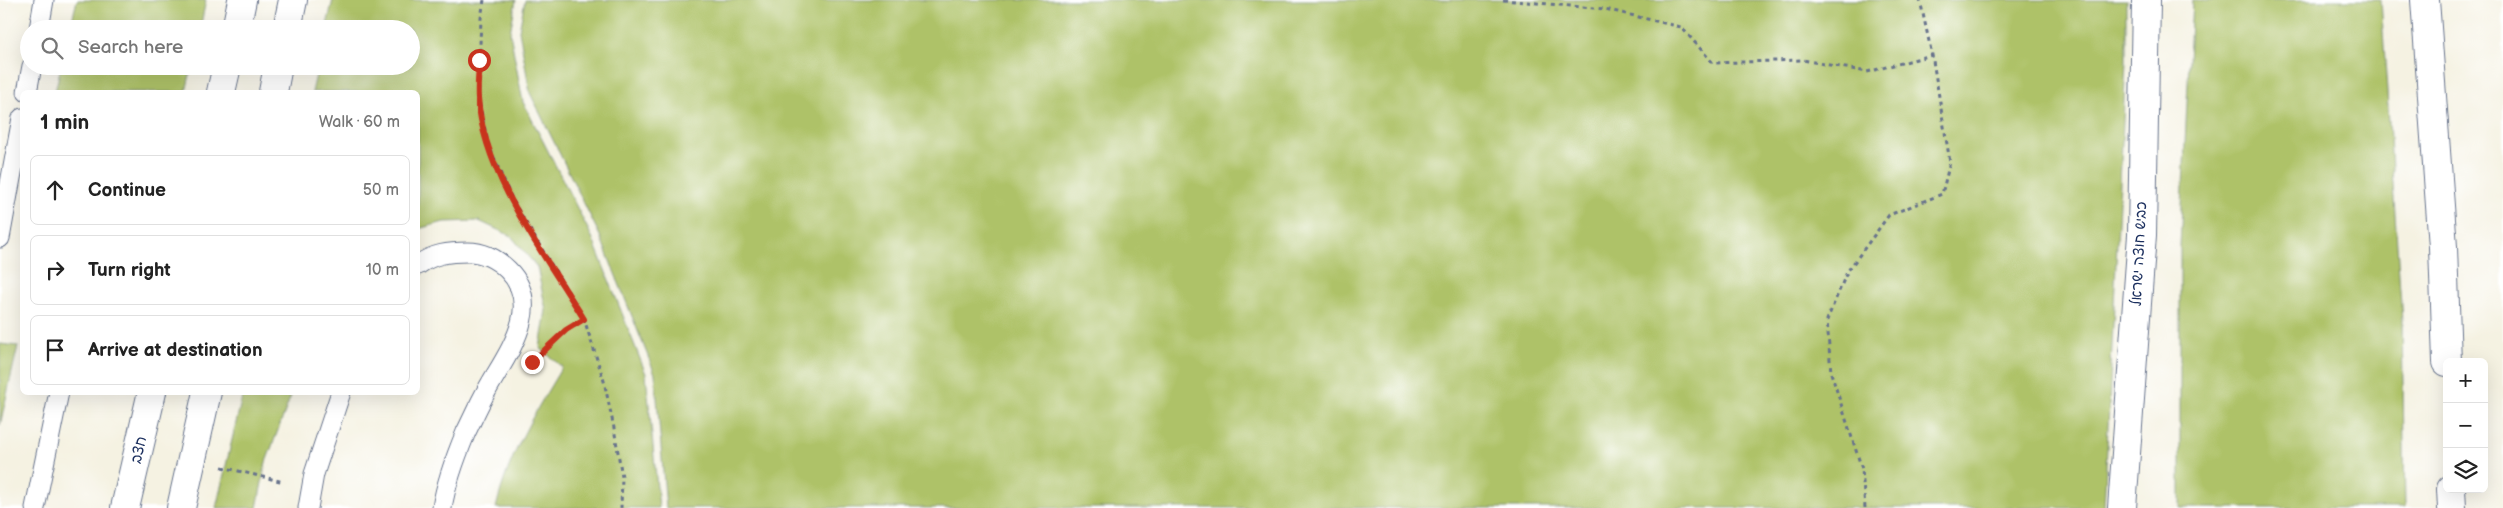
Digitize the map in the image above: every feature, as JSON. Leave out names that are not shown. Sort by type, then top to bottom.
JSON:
[{"type":"main road","points":[[238,20],[242,0]]},
{"type":"main road","points":[[289,20],[293,0]]},
{"type":"main road","name":"כביש חוצה ישראל","points":[[2122,508],[2142,235],[2146,0]]},
{"type":"main road","points":[[2425,0],[2443,247],[2447,358]]},
{"type":"main road","points":[[221,90],[225,75]]},
{"type":"main road","points":[[272,90],[276,75]]},
{"type":"main road","name":"חצב","points":[[125,508],[151,395]]},
{"type":"main road","points":[[181,508],[206,395]]},
{"type":"main road","points":[[2451,493],[2452,508]]},
{"type":"lane","points":[[41,20],[44,0]]},
{"type":"lane","points":[[27,90],[30,75]]},
{"type":"lane","points":[[0,238],[20,129]]},
{"type":"lane","points":[[420,264],[431,256],[454,252],[480,252],[501,263],[516,278],[523,296],[521,322],[513,348],[487,390],[466,432],[444,492],[442,508]]},
{"type":"lane","points":[[34,508],[58,395]]},
{"type":"lane","points":[[308,508],[314,474],[340,395]]},
{"type":"path","points":[[484,0],[481,18],[478,98],[488,144],[512,200],[584,319],[604,381],[614,428],[622,477],[621,508]]},
{"type":"path","points":[[1502,0],[1605,9],[1681,27],[1713,63],[1803,60],[1867,72],[1932,55]]},
{"type":"path","points":[[1865,508],[1862,469],[1831,374],[1827,320],[1847,272],[1889,215],[1942,194],[1950,162],[1932,55],[1920,0]]},
{"type":"path","points":[[513,348],[532,362],[566,330],[584,319]]},
{"type":"path","points":[[191,459],[311,489]]},
{"type":"green space","points":[[77,0],[206,0],[202,20],[72,20]]},
{"type":"green space","points":[[333,0],[516,0],[510,33],[523,102],[592,237],[646,374],[659,508],[496,508],[515,452],[532,418],[562,367],[540,348],[546,310],[537,267],[511,236],[479,221],[444,222],[420,228],[420,90],[312,90],[316,75],[420,75],[420,20],[328,20]]},
{"type":"green space","points":[[525,0],[2126,0],[2126,61],[2104,508],[666,508],[655,374],[600,236],[530,93],[519,30]]},
{"type":"green space","points":[[2192,0],[2381,0],[2402,321],[2405,508],[2180,508],[2180,246]]},
{"type":"green space","points":[[59,75],[190,75],[186,90],[55,90]]},
{"type":"green space","points":[[0,344],[18,346],[0,425]]},
{"type":"green space","points":[[243,395],[291,395],[266,462],[257,508],[216,508]]},
{"type":"route","points":[[479,60],[478,98],[488,144],[512,200],[584,319],[566,330],[532,362]]}]
